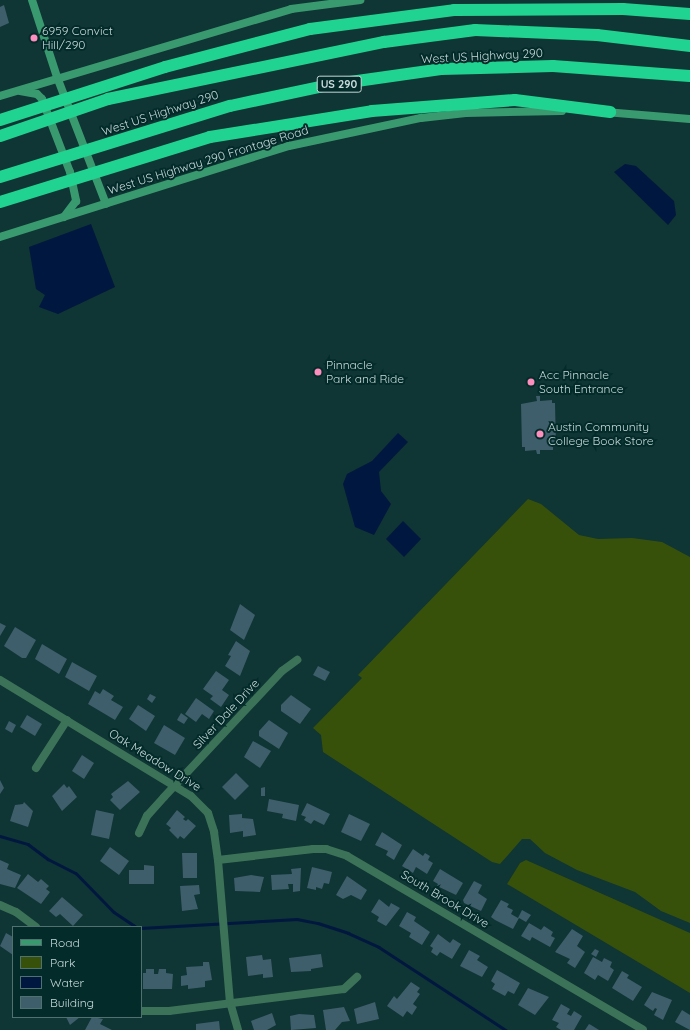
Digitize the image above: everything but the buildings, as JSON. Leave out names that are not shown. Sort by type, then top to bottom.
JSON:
[{"type":"highway","points":[[0,120],[47,102],[165,67],[310,29],[454,10],[623,9],[690,14]]},
{"type":"highway","name":"West US Highway 290","points":[[0,136],[108,99],[384,42],[475,30],[597,35],[690,46]]},
{"type":"highway","name":"West US Highway 290","points":[[0,177],[230,106],[336,84],[441,70],[553,66],[690,76]]},
{"type":"highway","points":[[0,202],[210,137],[372,111],[515,100],[610,112]]},
{"type":"highway","points":[[0,128],[47,102]]},
{"type":"main road","points":[[32,0],[57,77],[106,204]]},
{"type":"main road","points":[[0,96],[57,77],[291,9],[360,0]]},
{"type":"main road","points":[[17,90],[37,94],[47,102],[70,172],[76,201],[64,217]]},
{"type":"main road","name":"West US Highway 290 Frontage Road","points":[[0,237],[288,146],[421,118],[522,110],[610,112],[690,119]]},
{"type":"street","name":"Silver Dale Drive","points":[[139,833],[147,816],[282,671],[297,660]]},
{"type":"street","name":"Oak Meadow Drive","points":[[0,680],[176,786],[195,799],[208,813],[214,832],[218,860],[230,1002],[238,1030]]},
{"type":"street","points":[[36,768],[67,720]]},
{"type":"street","name":"South Brook Drive","points":[[218,860],[313,849],[326,849],[347,856],[643,1030]]},
{"type":"street","points":[[0,905],[16,912],[35,926]]},
{"type":"street","points":[[142,1011],[169,1011],[230,1002],[344,989],[357,977]]},
{"type":"green space","points":[[528,499],[541,504],[579,535],[598,539],[632,538],[662,542],[690,557],[690,923],[661,911],[635,892],[577,870],[545,853],[530,839],[522,839],[500,864],[492,862],[323,752],[321,735],[313,728],[362,678],[358,675]]},
{"type":"green space","points":[[526,860],[690,933],[690,993],[507,884],[520,863]]},
{"type":"water","points":[[625,164],[636,166],[674,201],[676,215],[668,225],[614,172]]},
{"type":"water","points":[[91,224],[115,287],[58,314],[39,307],[45,295],[36,289],[29,247]]},
{"type":"water","points":[[398,433],[408,442],[379,472],[381,491],[391,504],[374,535],[355,527],[343,484],[347,474],[372,461]]},
{"type":"water","points":[[403,521],[421,539],[404,557],[386,539]]},
{"type":"waterway","points":[[0,836],[28,844],[48,859],[76,873],[114,912],[135,926]]},
{"type":"waterway","points":[[142,928],[297,919],[318,923],[348,933],[379,947],[506,1030]]},
{"type":"place","name":"6959 Convict Hill/290","points":[[34,38]]},
{"type":"place","name":"Pinnacle Park and Ride","points":[[318,372]]},
{"type":"place","name":"Acc Pinnacle South Entrance","points":[[531,382]]},
{"type":"place","name":"Austin Community College Book Store","points":[[540,434]]}]
